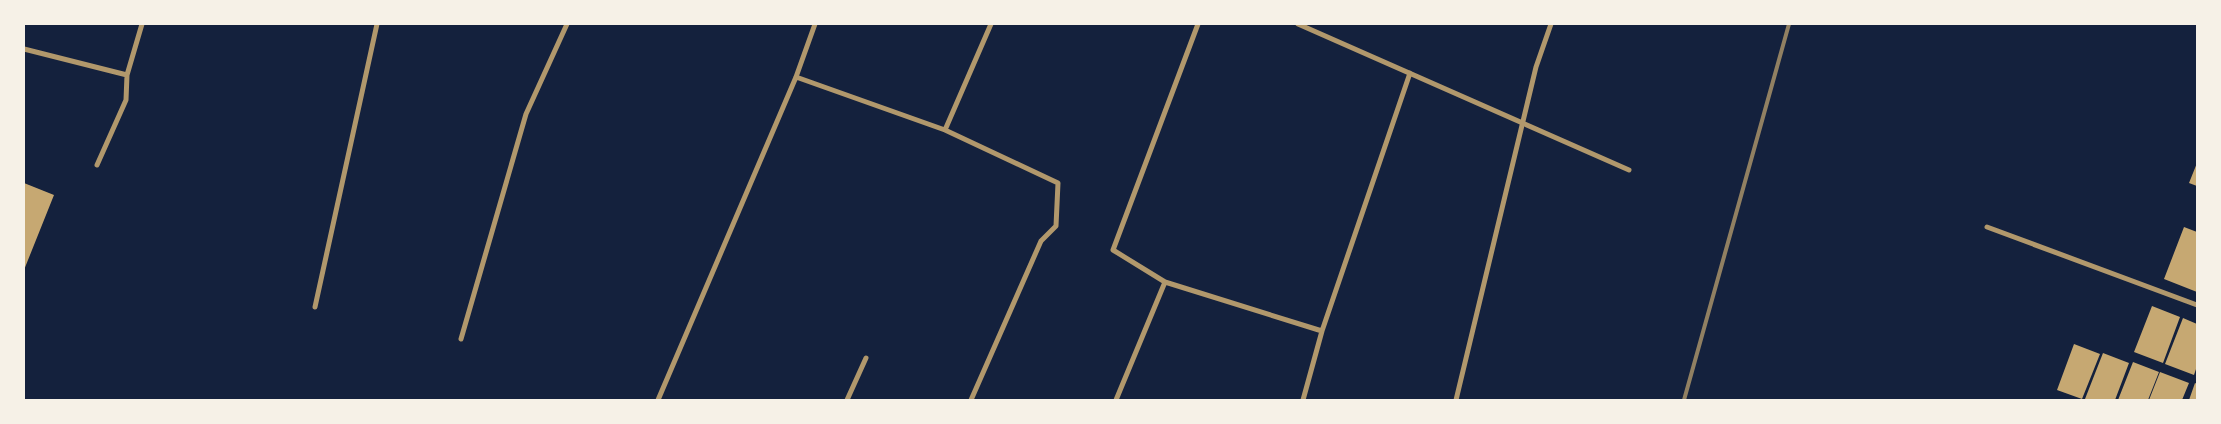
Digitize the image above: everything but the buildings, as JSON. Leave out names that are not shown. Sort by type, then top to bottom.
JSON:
[{"type":"street","points":[[97,165],[126,100],[127,75],[142,24]]},
{"type":"street","points":[[315,307],[376,24]]},
{"type":"street","points":[[461,339],[526,114],[567,24]]},
{"type":"street","points":[[658,400],[796,77],[815,24]]},
{"type":"street","points":[[945,130],[991,24]]},
{"type":"street","points":[[1198,24],[1113,250],[1165,282],[1322,331]]},
{"type":"street","points":[[1298,24],[1629,170]]},
{"type":"street","points":[[1456,400],[1536,67],[1551,24]]},
{"type":"street","points":[[24,49],[127,75]]},
{"type":"street","points":[[1302,400],[1322,331],[1410,73]]},
{"type":"street","points":[[796,77],[945,130],[1058,183],[1056,226],[1041,241],[971,400]]},
{"type":"street","points":[[1987,227],[2197,305]]},
{"type":"street","points":[[1116,400],[1165,282]]},
{"type":"street","points":[[847,400],[866,358]]},
{"type":"railway","points":[[1684,400],[1789,24]]}]
